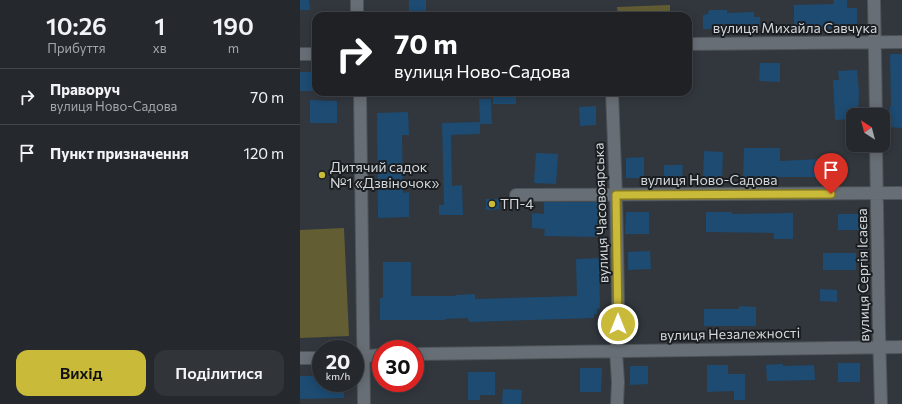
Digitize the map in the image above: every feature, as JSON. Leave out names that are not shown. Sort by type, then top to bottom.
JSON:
[{"type":"street","points":[[357,0],[357,12]]},
{"type":"street","points":[[874,0],[876,108]]},
{"type":"street","name":"вулиця Михайла Савчука","points":[[692,44],[902,42]]},
{"type":"street","points":[[300,54],[312,54]]},
{"type":"street","points":[[359,340],[360,96]]},
{"type":"street","name":"вулиця Часовоярська","points":[[612,96],[616,195],[618,338],[616,351],[618,382],[617,404]]},
{"type":"street","name":"вулиця Сергія Ісаєва","points":[[876,152],[881,404]]},
{"type":"street","name":"вулиця Ново-Садова","points":[[516,195],[902,193]]},
{"type":"street","name":"вулиця Незалежності","points":[[424,354],[902,347]]},
{"type":"street","points":[[300,358],[312,358]]},
{"type":"street","points":[[363,392],[364,404]]},
{"type":"shaded area","points":[[670,5],[670,12],[618,12],[617,7]]},
{"type":"shaded area","points":[[602,11],[602,12],[579,12]]},
{"type":"shaded area","points":[[344,228],[349,336],[300,338],[300,230]]},
{"type":"building","points":[[300,0],[309,0],[310,10],[300,10]]},
{"type":"building","points":[[409,0],[426,0],[426,12],[409,12]]},
{"type":"building","points":[[833,0],[847,0],[847,8],[857,8],[857,27],[794,30],[794,5],[834,4]]},
{"type":"building","points":[[709,10],[727,10],[727,13],[754,12],[754,17],[760,17],[760,29],[703,29],[703,15],[708,14]]},
{"type":"building","points":[[890,54],[902,54],[902,128],[890,127]]},
{"type":"building","points":[[760,63],[780,63],[780,82],[759,81]]},
{"type":"building","points":[[857,70],[859,93],[858,108],[846,108],[846,119],[835,120],[833,80],[839,80],[838,71]]},
{"type":"building","points":[[300,72],[312,72],[312,91],[300,91]]},
{"type":"building","points":[[493,96],[516,96],[516,104],[493,104]]},
{"type":"building","points":[[479,99],[491,99],[492,124],[480,124],[480,134],[451,135],[452,186],[462,185],[463,215],[439,215],[439,205],[444,205],[442,123],[480,122]]},
{"type":"building","points":[[310,100],[337,101],[337,123],[310,123]]},
{"type":"building","points":[[596,106],[596,125],[580,126],[579,107]]},
{"type":"building","points":[[408,112],[409,135],[402,135],[403,193],[409,192],[409,217],[378,218],[377,113]]},
{"type":"building","points":[[744,148],[780,148],[780,161],[820,159],[837,160],[836,178],[743,177]]},
{"type":"building","points":[[704,151],[723,152],[722,179],[703,179]]},
{"type":"building","points":[[536,153],[558,154],[556,184],[534,183]]},
{"type":"building","points":[[644,157],[644,178],[626,178],[626,158]]},
{"type":"building","points":[[664,165],[683,165],[682,179],[664,178]]},
{"type":"building","name":"ТП-4","points":[[486,199],[499,199],[499,209],[486,210]]},
{"type":"building","points":[[544,202],[598,202],[598,237],[544,236],[545,229],[532,228],[532,213],[544,214]]},
{"type":"building","points":[[626,212],[649,212],[649,234],[625,234]]},
{"type":"building","points":[[706,212],[732,212],[732,214],[793,213],[793,239],[774,239],[774,233],[706,232]]},
{"type":"building","points":[[838,214],[860,214],[860,230],[838,230]]},
{"type":"building","points":[[650,251],[651,269],[628,270],[628,252]]},
{"type":"building","points":[[823,253],[856,253],[856,270],[823,270]]},
{"type":"building","points":[[599,258],[600,308],[597,309],[597,314],[594,314],[594,318],[469,322],[468,318],[445,320],[380,320],[380,298],[383,298],[383,262],[411,262],[411,296],[456,296],[475,294],[475,299],[577,296],[576,259]]},
{"type":"building","points":[[820,289],[837,290],[837,302],[820,301]]},
{"type":"building","points":[[739,306],[756,307],[756,326],[704,326],[704,309],[739,309]]},
{"type":"building","points":[[838,363],[860,363],[860,382],[838,382]]},
{"type":"building","points":[[783,364],[783,366],[814,365],[815,380],[767,381],[766,365]]},
{"type":"building","points":[[707,365],[728,365],[728,374],[745,374],[745,400],[734,400],[734,391],[707,392]]},
{"type":"building","points":[[630,366],[648,366],[648,384],[630,385]]},
{"type":"building","points":[[580,368],[602,368],[601,392],[580,392]]},
{"type":"building","points":[[468,372],[495,372],[495,395],[480,395],[480,400],[468,400]]},
{"type":"building","points":[[300,376],[312,376],[312,392],[344,392],[344,398],[300,399]]},
{"type":"building","points":[[503,389],[522,390],[521,404],[502,404]]},
{"type":"place","name":"Дитячий садок №1 «Дзвіночок»","points":[[322,175]]},
{"type":"place","name":"ТП-4","points":[[492,204]]},
{"type":"route","points":[[618,324],[616,195],[831,194]]}]
